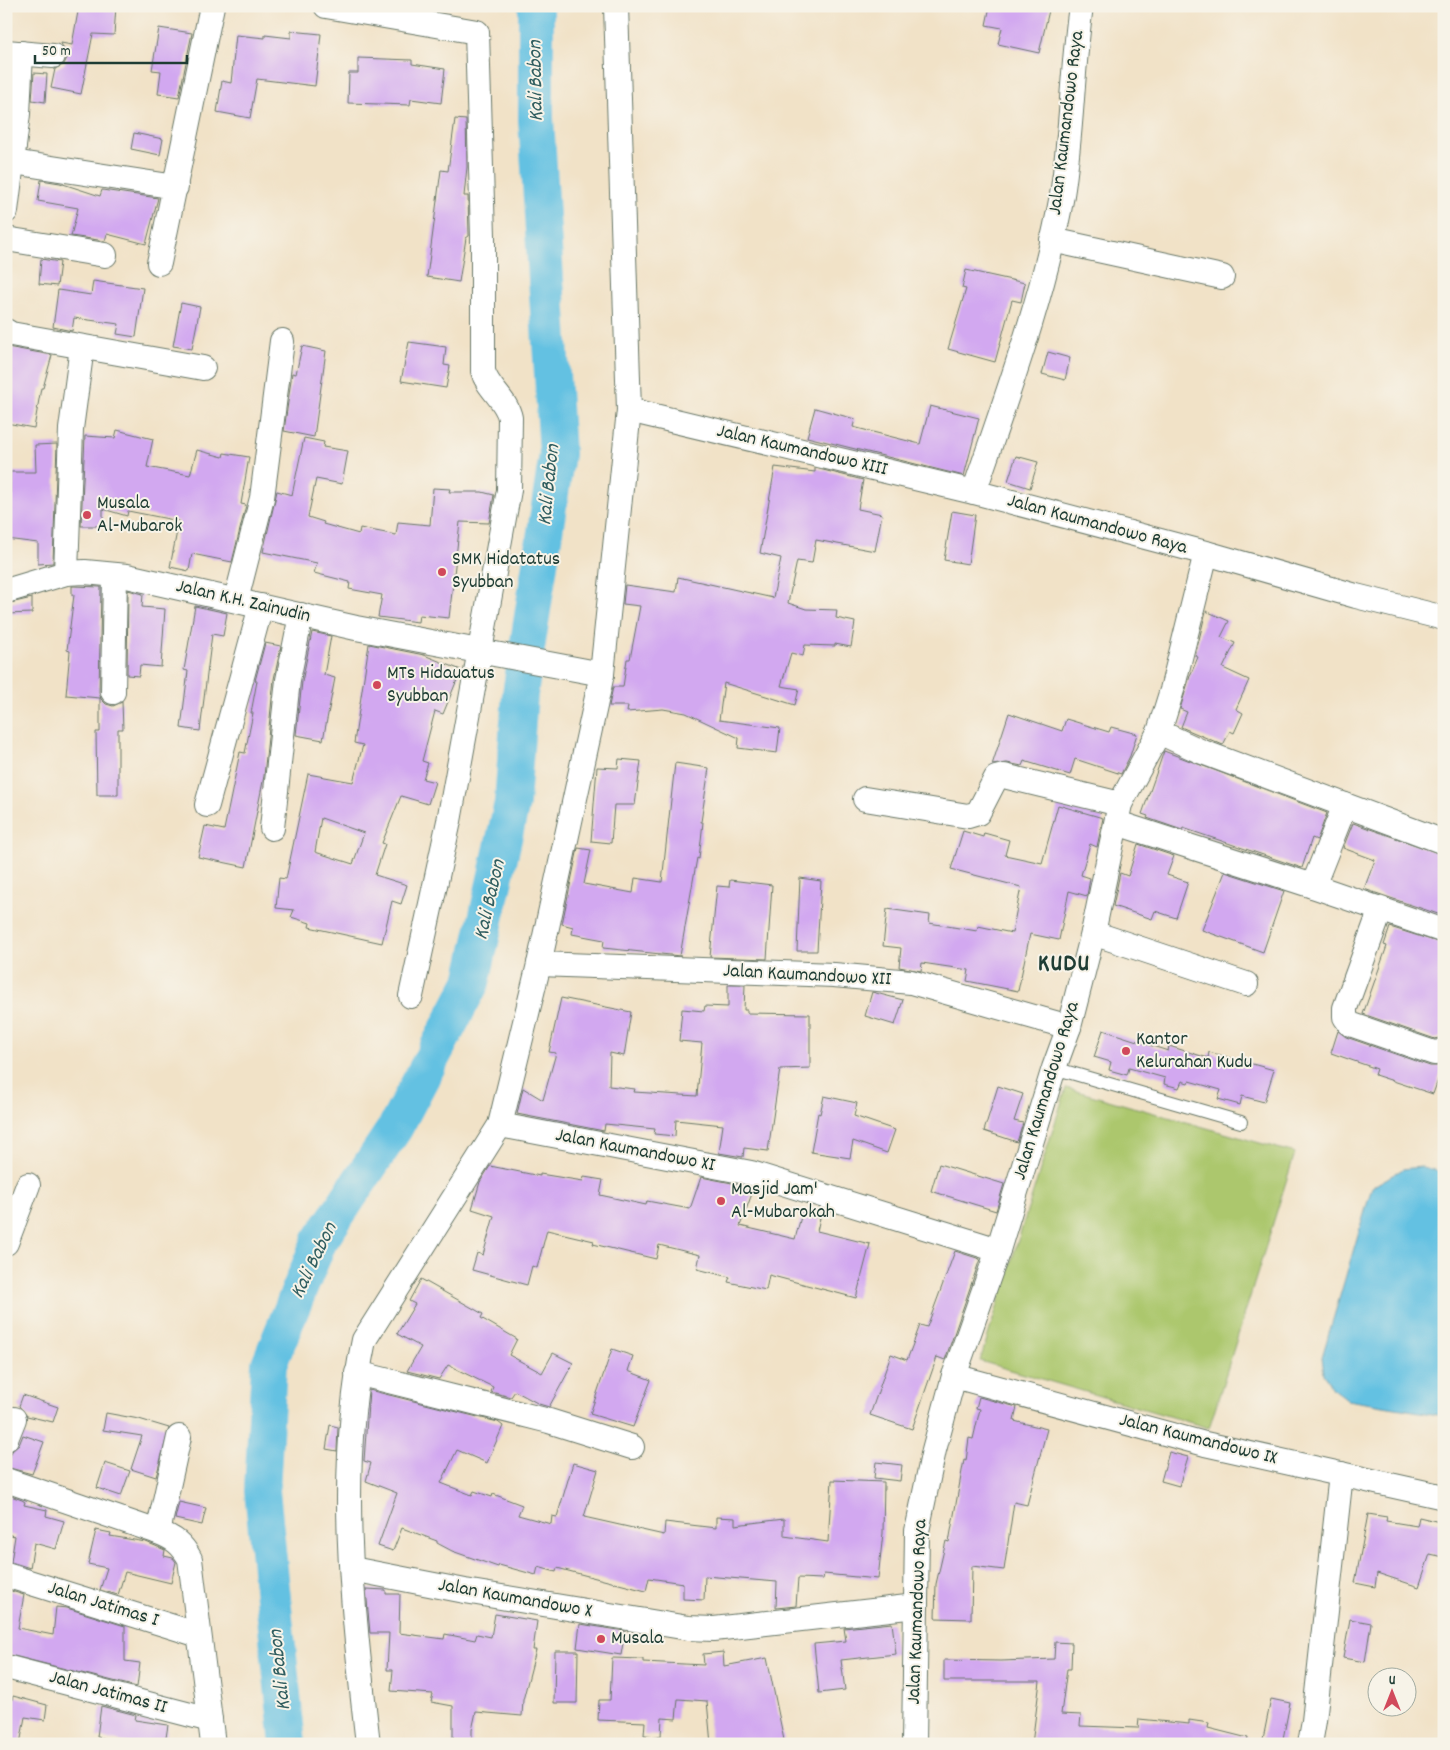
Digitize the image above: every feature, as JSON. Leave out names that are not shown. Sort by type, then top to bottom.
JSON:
[{"type":"street","points":[[159,263],[212,6]]},
{"type":"street","points":[[326,6],[476,32],[482,236],[483,371],[485,380],[510,418],[509,490],[449,821],[411,996]]},
{"type":"street","points":[[368,1744],[352,1569],[348,1484],[357,1373],[364,1340],[500,1125],[539,964],[599,673],[629,410],[616,6]]},
{"type":"street","name":"Jalan Kaumandowo Raya","points":[[914,1744],[917,1531],[920,1510],[954,1376],[974,1314],[998,1250],[1054,1068],[1069,1027],[1093,933],[1118,814],[1159,732],[1172,690],[1206,553],[974,492],[1027,334],[1052,240],[1062,194],[1081,6]]},
{"type":"street","points":[[6,211],[18,114],[14,52],[53,56]]},
{"type":"street","points":[[13,162],[176,187]]},
{"type":"street","points":[[6,239],[105,255]]},
{"type":"street","points":[[1052,240],[1222,277]]},
{"type":"street","points":[[6,332],[203,368]]},
{"type":"street","points":[[236,600],[262,498],[282,341]]},
{"type":"street","points":[[66,574],[72,429],[82,347]]},
{"type":"street","name":"Jalan Kaumandowo XIII","points":[[629,410],[974,492]]},
{"type":"street","points":[[1206,553],[1356,596],[1444,618]]},
{"type":"street","name":"Jalan K.H. Zainudin","points":[[6,591],[66,574],[85,572],[116,575],[301,615],[599,673]]},
{"type":"street","points":[[113,692],[116,575]]},
{"type":"street","points":[[208,805],[261,606]]},
{"type":"street","points":[[272,828],[288,680],[301,615]]},
{"type":"street","points":[[1159,732],[1200,751],[1444,842]]},
{"type":"street","points":[[866,799],[968,816],[978,813],[996,778],[1004,776],[1118,814],[1314,886],[1444,931]]},
{"type":"street","points":[[1314,886],[1345,805]]},
{"type":"street","points":[[1381,909],[1345,1008],[1345,1016],[1350,1024],[1434,1053],[1444,1050]]},
{"type":"street","points":[[1093,933],[1246,984]]},
{"type":"street","name":"Jalan Kaumandowo XII","points":[[539,964],[834,975],[911,982],[1069,1027]]},
{"type":"street","name":"Jalan Kaumandowo XI","points":[[500,1125],[751,1174],[998,1250]]},
{"type":"street","points":[[6,1243],[28,1185]]},
{"type":"street","points":[[357,1373],[549,1420],[632,1447]]},
{"type":"street","name":"Jalan Kaumandowo IX","points":[[954,1376],[1205,1444],[1444,1497]]},
{"type":"street","points":[[158,1532],[179,1437]]},
{"type":"street","points":[[1310,1744],[1341,1474]]},
{"type":"street","points":[[6,1480],[158,1532],[173,1538],[183,1546],[190,1559],[212,1744]]},
{"type":"street","name":"Jalan Kaumandowo X","points":[[352,1569],[465,1591],[688,1628],[714,1629],[916,1606]]},
{"type":"street","name":"Jalan Jatimas I","points":[[6,1576],[199,1635]]},
{"type":"street","name":"Jalan Jatimas II","points":[[6,1667],[210,1720]]},
{"type":"lane","points":[[1054,1068],[1241,1122]]},
{"type":"green space","points":[[1066,1088],[1295,1153],[1209,1428],[980,1361]]},
{"type":"water","points":[[1421,1167],[1444,1172],[1444,1416],[1347,1400],[1333,1389],[1324,1374],[1322,1357],[1372,1187],[1403,1169]]},
{"type":"building","points":[[79,6],[116,6],[114,35],[93,34],[81,94],[51,88],[55,69],[64,64],[67,58],[61,43],[72,45]]},
{"type":"building","points":[[990,6],[1050,6],[1039,53],[998,44],[1002,28],[986,25]]},
{"type":"building","points":[[159,28],[192,33],[179,97],[158,94],[161,71],[152,70]]},
{"type":"building","points":[[291,31],[321,34],[315,86],[257,79],[250,118],[217,112],[222,81],[231,83],[236,35],[265,38],[265,35],[291,38]]},
{"type":"building","points":[[358,58],[412,60],[412,64],[445,69],[441,103],[411,99],[410,105],[348,103],[349,73],[358,73]]},
{"type":"building","points":[[34,73],[47,74],[45,102],[32,100]]},
{"type":"building","points":[[455,119],[466,120],[467,167],[464,196],[468,196],[469,236],[466,238],[459,282],[427,277],[441,170],[448,171]]},
{"type":"building","points":[[134,133],[163,139],[160,155],[131,149]]},
{"type":"building","points":[[41,180],[60,183],[100,196],[102,190],[158,198],[146,244],[107,234],[105,241],[71,236],[78,208],[38,201]]},
{"type":"building","points":[[41,259],[60,262],[57,286],[39,284]]},
{"type":"building","points":[[966,270],[1025,283],[1021,302],[1012,300],[995,362],[948,349],[966,289],[962,288]]},
{"type":"building","points":[[93,281],[143,288],[136,337],[117,334],[119,324],[74,318],[72,331],[53,327],[58,290],[91,295]]},
{"type":"building","points":[[181,303],[200,307],[192,349],[173,346]]},
{"type":"building","points":[[409,342],[446,347],[444,365],[450,366],[446,388],[401,381]]},
{"type":"building","points":[[302,346],[326,351],[314,437],[284,431],[292,373],[296,374]]},
{"type":"building","points":[[7,347],[52,355],[43,388],[41,388],[34,428],[6,423]]},
{"type":"building","points":[[1048,352],[1070,358],[1065,380],[1042,374]]},
{"type":"building","points":[[930,406],[979,418],[964,476],[807,437],[815,408],[855,419],[853,427],[920,444]]},
{"type":"building","points":[[117,430],[153,439],[147,467],[190,475],[197,450],[223,457],[224,453],[249,457],[241,504],[246,505],[232,562],[192,554],[189,571],[170,567],[179,521],[128,511],[127,516],[103,509],[103,526],[81,526],[85,436],[115,438]]},
{"type":"building","points":[[304,438],[324,442],[323,447],[348,451],[342,484],[316,479],[308,517],[324,522],[323,524],[359,534],[360,528],[396,535],[398,522],[430,525],[433,488],[450,489],[449,492],[482,492],[494,495],[489,523],[460,522],[449,618],[419,615],[418,622],[378,617],[382,595],[349,589],[350,582],[314,573],[317,563],[263,552],[277,491],[292,495]]},
{"type":"building","points":[[57,444],[53,563],[38,564],[38,543],[6,539],[6,511],[10,511],[10,472],[36,472],[35,445]]},
{"type":"building","points":[[1016,456],[1038,462],[1030,488],[1008,481]]},
{"type":"building","points":[[775,467],[815,472],[815,468],[863,480],[858,509],[882,514],[875,551],[816,540],[812,563],[797,561],[788,603],[806,609],[837,610],[836,618],[855,622],[851,647],[835,644],[835,646],[805,645],[803,656],[791,653],[781,686],[799,689],[795,705],[724,683],[719,720],[780,728],[777,753],[738,748],[739,738],[686,713],[663,709],[627,712],[628,706],[609,706],[613,687],[623,687],[627,659],[630,659],[640,606],[623,604],[625,585],[676,592],[678,577],[773,598],[781,558],[760,553]]},
{"type":"building","points":[[952,511],[975,515],[968,564],[944,560]]},
{"type":"building","points":[[72,586],[101,587],[99,692],[101,699],[106,704],[113,706],[122,702],[123,729],[118,729],[118,795],[97,795],[96,732],[100,732],[100,698],[66,695],[70,651],[67,650],[74,595],[72,595]]},
{"type":"building","points":[[128,590],[143,594],[142,607],[165,609],[161,667],[140,665],[139,676],[127,675]]},
{"type":"building","points":[[32,598],[32,613],[6,614],[6,604]]},
{"type":"building","points":[[195,606],[227,613],[223,636],[212,634],[200,731],[181,728],[188,671],[184,670]]},
{"type":"building","points":[[1206,611],[1229,621],[1221,637],[1235,643],[1223,668],[1249,680],[1236,709],[1243,713],[1234,733],[1230,731],[1223,745],[1181,727],[1187,712],[1180,709],[1198,657],[1195,656]]},
{"type":"building","points":[[312,632],[331,636],[324,675],[335,678],[323,740],[296,735],[302,682]]},
{"type":"building","points":[[265,643],[281,646],[274,679],[264,776],[246,867],[198,857],[205,826],[224,830],[240,752],[245,753],[253,713],[251,713],[257,681],[255,681]]},
{"type":"building","points":[[369,644],[424,655],[461,670],[443,714],[435,711],[422,761],[428,763],[423,779],[435,782],[428,804],[401,796],[382,843],[385,844],[375,875],[407,885],[401,904],[392,901],[382,943],[309,927],[310,923],[291,917],[294,910],[276,908],[279,878],[286,879],[308,774],[353,782],[363,745],[354,743]],"holes":[[[321,818],[364,833],[353,864],[315,852]]]},
{"type":"building","points":[[1009,713],[1062,731],[1066,719],[1109,732],[1111,727],[1137,734],[1130,756],[1121,774],[1075,759],[1070,775],[1024,761],[1022,766],[1007,763],[992,765]]},
{"type":"building","points":[[1164,751],[1327,813],[1317,840],[1312,838],[1302,868],[1183,828],[1182,830],[1147,818],[1148,816],[1142,814]]},
{"type":"building","points":[[619,759],[641,761],[635,805],[614,805],[611,843],[591,841],[597,767],[618,768]]},
{"type":"building","points":[[675,763],[709,768],[701,822],[703,822],[699,859],[697,858],[680,956],[603,948],[604,940],[572,934],[573,927],[562,924],[578,848],[591,850],[584,884],[633,893],[635,878],[662,882]]},
{"type":"building","points":[[1058,805],[1103,818],[1097,847],[1090,844],[1081,875],[1090,878],[1087,896],[1069,891],[1059,940],[1030,934],[1018,991],[967,981],[969,970],[922,963],[921,971],[899,967],[901,948],[883,946],[887,909],[930,915],[929,923],[977,931],[978,926],[1012,933],[1021,887],[951,869],[963,831],[983,837],[984,833],[1009,840],[1005,855],[1042,863]]},
{"type":"building","points":[[1353,823],[1444,855],[1444,916],[1364,889],[1375,860],[1343,848]]},
{"type":"building","points":[[1138,844],[1174,856],[1167,875],[1188,882],[1176,918],[1155,911],[1152,919],[1113,906],[1120,873],[1128,876]]},
{"type":"building","points":[[1225,872],[1284,891],[1263,952],[1202,930]]},
{"type":"building","points":[[800,878],[821,881],[817,951],[797,951]]},
{"type":"building","points":[[730,880],[772,885],[767,959],[710,957],[717,886],[729,887]]},
{"type":"building","points":[[1390,927],[1444,944],[1442,1037],[1435,1039],[1363,1014],[1387,946],[1384,945]]},
{"type":"building","points":[[728,985],[745,985],[744,1010],[747,1010],[747,1013],[810,1014],[810,1068],[780,1069],[768,1151],[744,1148],[743,1157],[719,1153],[723,1125],[676,1120],[675,1136],[654,1134],[655,1129],[605,1124],[604,1131],[517,1114],[523,1088],[543,1100],[556,1053],[549,1052],[561,998],[631,1012],[624,1056],[610,1053],[609,1086],[635,1089],[634,1092],[697,1096],[702,1043],[679,1041],[682,1009],[704,1011],[705,1006],[728,1007]]},
{"type":"building","points":[[872,992],[903,1000],[895,1025],[865,1016]]},
{"type":"building","points":[[1103,1030],[1168,1051],[1169,1046],[1208,1058],[1209,1052],[1274,1070],[1264,1102],[1242,1096],[1240,1105],[1218,1099],[1221,1090],[1189,1081],[1188,1083],[1182,1081],[1179,1088],[1164,1084],[1165,1078],[1129,1068],[1127,1075],[1109,1070],[1111,1062],[1094,1057]]},
{"type":"building","points":[[1338,1031],[1346,1037],[1430,1066],[1443,1066],[1433,1094],[1375,1075],[1377,1069],[1331,1053]]},
{"type":"building","points":[[998,1086],[1023,1094],[1014,1121],[1023,1123],[1017,1142],[984,1131]]},
{"type":"building","points":[[824,1096],[857,1103],[854,1116],[895,1130],[887,1153],[853,1141],[850,1158],[811,1152],[818,1113],[820,1114]]},
{"type":"building","points":[[939,1164],[1004,1184],[996,1211],[931,1191]]},
{"type":"building","points":[[490,1166],[540,1176],[540,1174],[583,1181],[584,1177],[603,1180],[600,1195],[646,1205],[647,1201],[690,1209],[701,1177],[732,1183],[753,1191],[740,1226],[795,1239],[802,1213],[820,1218],[817,1231],[870,1244],[856,1298],[769,1275],[766,1290],[728,1282],[730,1277],[697,1269],[700,1255],[659,1245],[656,1259],[593,1244],[594,1241],[547,1230],[537,1268],[532,1266],[527,1285],[472,1270],[477,1253],[483,1255],[494,1216],[472,1209],[480,1182]]},
{"type":"building","points":[[955,1251],[980,1259],[945,1360],[937,1357],[912,1429],[870,1415],[891,1354],[907,1360],[920,1325],[927,1327]]},
{"type":"building","points":[[421,1279],[483,1314],[481,1318],[517,1339],[509,1355],[542,1373],[553,1353],[573,1363],[549,1407],[539,1404],[515,1391],[511,1397],[491,1392],[493,1387],[448,1365],[439,1379],[407,1371],[421,1347],[397,1334],[415,1304],[409,1301]]},
{"type":"building","points":[[612,1349],[633,1356],[628,1371],[651,1380],[633,1427],[590,1414]]},
{"type":"building","points":[[369,1390],[498,1422],[503,1426],[487,1463],[457,1450],[441,1483],[472,1495],[474,1491],[492,1497],[493,1494],[522,1505],[518,1515],[551,1524],[552,1516],[557,1517],[573,1463],[598,1470],[584,1517],[664,1535],[665,1522],[716,1528],[716,1517],[735,1518],[735,1525],[784,1519],[784,1536],[828,1542],[832,1480],[884,1482],[883,1533],[878,1579],[824,1574],[823,1579],[798,1578],[796,1606],[776,1608],[777,1582],[705,1576],[704,1600],[683,1599],[683,1583],[649,1578],[646,1591],[557,1568],[556,1572],[538,1567],[536,1575],[499,1565],[498,1567],[452,1551],[437,1543],[437,1541],[402,1528],[393,1551],[378,1546],[397,1493],[366,1481],[371,1463],[364,1461]]},
{"type":"building","points":[[23,1395],[58,1407],[53,1422],[27,1416],[19,1406]]},
{"type":"building","points":[[979,1397],[1017,1407],[1014,1421],[1047,1429],[1027,1505],[1014,1502],[1004,1570],[972,1566],[971,1619],[935,1618],[936,1584],[946,1541],[949,1542],[969,1438],[973,1439],[980,1409],[976,1408]]},
{"type":"building","points":[[106,1413],[139,1419],[169,1428],[156,1477],[131,1469],[142,1436],[103,1430]]},
{"type":"building","points":[[330,1425],[338,1427],[337,1451],[326,1449]]},
{"type":"building","points":[[23,1435],[44,1442],[32,1474],[6,1467],[12,1451],[19,1445]]},
{"type":"building","points":[[1169,1452],[1188,1457],[1179,1486],[1161,1481]]},
{"type":"building","points":[[876,1462],[902,1465],[900,1481],[874,1478]]},
{"type":"building","points":[[105,1463],[130,1471],[121,1496],[97,1488]]},
{"type":"building","points":[[8,1495],[22,1500],[25,1502],[24,1505],[47,1510],[46,1516],[64,1521],[56,1549],[34,1543],[30,1568],[11,1562],[15,1536],[6,1534],[6,1498]]},
{"type":"building","points":[[179,1502],[206,1508],[202,1525],[175,1519]]},
{"type":"building","points":[[1368,1514],[1387,1517],[1386,1521],[1417,1526],[1419,1517],[1444,1523],[1444,1557],[1430,1554],[1419,1587],[1377,1573],[1375,1587],[1355,1583]]},
{"type":"building","points":[[96,1530],[111,1533],[110,1536],[146,1542],[165,1550],[164,1556],[173,1558],[176,1562],[171,1583],[125,1572],[118,1595],[100,1590],[107,1568],[88,1564]]},
{"type":"building","points":[[366,1589],[386,1590],[386,1594],[400,1594],[399,1633],[444,1639],[445,1634],[475,1640],[477,1634],[491,1637],[495,1614],[537,1621],[533,1650],[536,1650],[523,1700],[522,1716],[476,1712],[472,1730],[472,1744],[453,1744],[453,1706],[431,1702],[433,1694],[391,1691],[393,1670],[387,1670],[389,1633],[370,1633]]},
{"type":"building","points":[[8,1590],[24,1595],[18,1628],[53,1635],[56,1607],[67,1608],[125,1626],[125,1661],[140,1663],[137,1687],[6,1654]]},
{"type":"building","points":[[1350,1619],[1371,1623],[1365,1662],[1343,1658]]},
{"type":"building","points":[[892,1623],[896,1654],[841,1660],[845,1690],[819,1693],[814,1644],[846,1641],[844,1628]]},
{"type":"building","name":"Musala","points":[[580,1624],[625,1631],[621,1655],[577,1648]]},
{"type":"building","points":[[1055,1642],[1072,1643],[1071,1669],[1067,1669],[1061,1714],[1081,1715],[1080,1726],[1138,1728],[1139,1719],[1189,1724],[1189,1720],[1209,1723],[1208,1728],[1248,1738],[1247,1744],[1032,1744],[1040,1681],[944,1681],[944,1660],[1001,1661],[1054,1659]]},
{"type":"building","points":[[555,1651],[578,1651],[577,1703],[554,1703]]},
{"type":"building","points":[[723,1652],[724,1666],[767,1658],[784,1740],[758,1744],[711,1744],[707,1701],[678,1699],[676,1719],[662,1718],[661,1736],[644,1735],[645,1722],[598,1720],[599,1700],[610,1700],[612,1658],[643,1659],[643,1662],[704,1665],[703,1654]]},
{"type":"building","points":[[13,1696],[47,1705],[45,1720],[25,1717],[20,1744],[6,1744],[6,1706],[10,1707]]},
{"type":"building","points":[[1271,1699],[1290,1703],[1282,1744],[1262,1744]]},
{"type":"building","points":[[101,1706],[136,1715],[135,1720],[168,1725],[165,1744],[134,1744],[97,1737]]},
{"type":"waterway","name":"Kali Babon","points":[[288,1744],[262,1491],[269,1364],[319,1242],[395,1128],[472,982],[512,803],[520,694],[557,454],[536,119],[536,6]]},
{"type":"place","name":"Musala Al-Mubarok","points":[[87,515]]},
{"type":"place","name":"SMK Hidatatus Syubban","points":[[442,572]]},
{"type":"place","name":"MTs Hidauatus Syubban","points":[[377,685]]},
{"type":"place","name":"Kantor Kelurahan Kudu","points":[[1126,1051]]},
{"type":"place","name":"Masjid Jam' Al-Mubarokah","points":[[721,1201]]},
{"type":"place","name":"Musala","points":[[601,1639]]},
{"type":"district","name":"KUDU","points":[[1064,965]]}]
